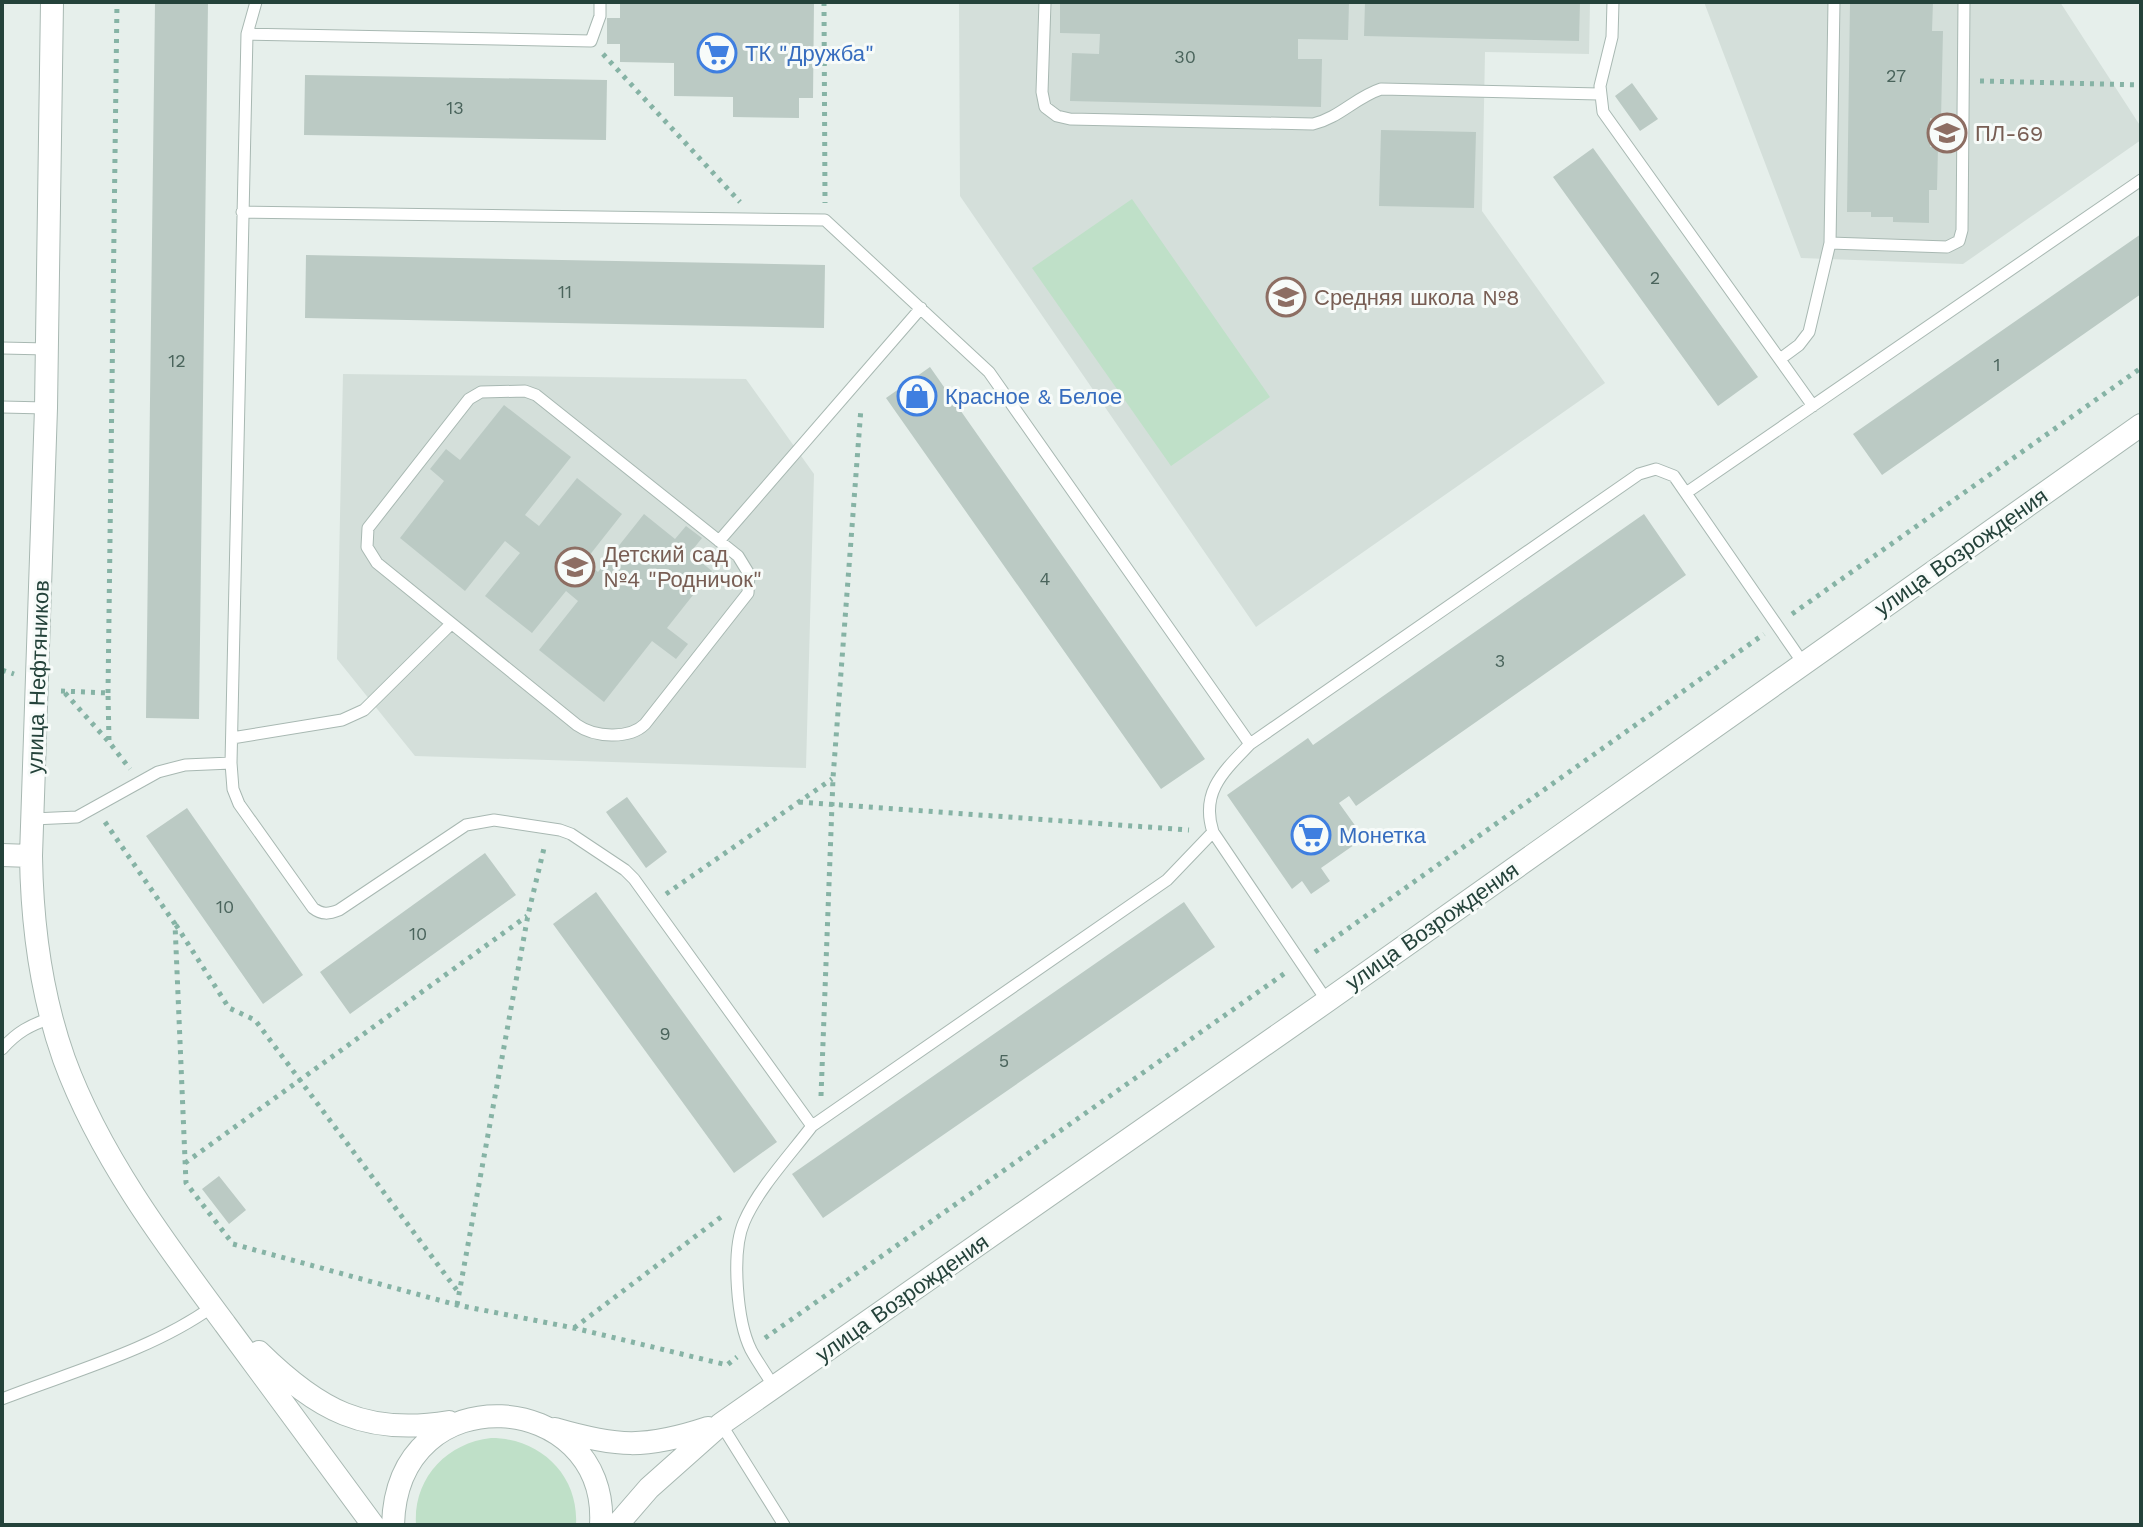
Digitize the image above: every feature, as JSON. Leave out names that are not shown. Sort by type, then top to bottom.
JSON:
[{"type":"street","name":"улица Нефтяников","points":[[52,2],[46,408],[31,856],[32,911],[51,1018],[65,1061],[105,1144],[149,1217],[212,1307]]},
{"type":"street","name":"улица Возрождения","points":[[721,1424],[1327,1001],[2141,425]]},
{"type":"street","points":[[2,855],[31,856]]},
{"type":"street","points":[[212,1307],[278,1371],[328,1408],[354,1419],[404,1427],[503,1415],[586,1438],[631,1445],[679,1438],[721,1424]]},
{"type":"street","points":[[212,1307],[373,1525]]},
{"type":"street","points":[[393,1525],[397,1488],[411,1461],[430,1439],[465,1420]]},
{"type":"street","points":[[540,1424],[557,1434],[585,1463],[600,1501],[601,1525]]},
{"type":"street","points":[[617,1525],[649,1488],[721,1424]]},
{"type":"lane","points":[[256,2],[247,34],[242,212],[231,763],[233,789],[239,804],[313,908],[320,913],[339,910],[466,825],[494,820],[571,834],[625,870],[816,1123]]},
{"type":"lane","points":[[247,34],[591,41],[600,16],[600,2]]},
{"type":"lane","points":[[1045,2],[1042,92],[1045,107],[1057,116],[1070,119],[1313,124],[1329,120],[1363,95],[1381,89],[1599,94]]},
{"type":"lane","points":[[1613,2],[1612,37],[1599,94],[1603,112],[1813,406]]},
{"type":"lane","points":[[1780,359],[1799,345],[1809,332],[1830,243],[1834,2]]},
{"type":"lane","points":[[1830,243],[1947,247],[1959,241],[1962,230],[1964,2]]},
{"type":"lane","points":[[1686,493],[2141,180]]},
{"type":"lane","points":[[242,212],[825,220],[989,372],[1250,744]]},
{"type":"lane","points":[[719,541],[921,308]]},
{"type":"lane","points":[[2,348],[47,349]]},
{"type":"lane","points":[[525,391],[536,395],[719,541],[745,565],[750,583],[748,593],[645,724],[626,735],[584,730],[451,624],[377,563],[370,555],[366,537],[373,520],[459,411],[469,399],[481,392],[525,391]]},
{"type":"lane","points":[[2,407],[46,408]]},
{"type":"lane","points":[[1327,1001],[1213,832],[1208,815],[1211,795],[1223,773],[1250,744],[1639,474],[1656,469],[1674,476],[1803,663]]},
{"type":"lane","points":[[232,738],[342,720],[355,715],[364,710],[451,624]]},
{"type":"lane","points":[[33,819],[77,817],[172,767],[231,763]]},
{"type":"lane","points":[[774,1388],[746,1336],[737,1279],[739,1237],[745,1219],[816,1123],[1167,880],[1213,832]]},
{"type":"lane","points":[[2,1049],[15,1035],[51,1018]]},
{"type":"lane","points":[[2,1399],[162,1337],[189,1324],[212,1307]]},
{"type":"lane","points":[[721,1424],[784,1525]]},
{"type":"path","points":[[109,742],[117,2]]},
{"type":"path","points":[[824,2],[825,220]]},
{"type":"path","points":[[591,41],[758,220]]},
{"type":"path","points":[[1963,80],[2141,85]]},
{"type":"path","points":[[816,1123],[833,778],[863,375]]},
{"type":"path","points":[[2,670],[65,693],[108,693]]},
{"type":"path","points":[[65,693],[141,782]]},
{"type":"path","points":[[652,904],[833,778]]},
{"type":"path","points":[[799,802],[1213,832]]},
{"type":"path","points":[[457,1305],[528,915],[549,828]]},
{"type":"path","points":[[184,1163],[528,915]]},
{"type":"path","points":[[175,924],[229,1008],[255,1020],[459,1293]]},
{"type":"path","points":[[574,1328],[734,1208]]},
{"type":"shaded area","name":"Средняя школа №8","points":[[959,2],[1590,2],[1589,54],[1485,52],[1482,211],[1605,383],[1256,627],[960,196]]},
{"type":"shaded area","name":"ПЛ-69","points":[[1704,2],[2060,2],[2141,127],[2141,140],[1963,264],[1801,258]]},
{"type":"shaded area","name":"Детский сад №4 \"Родничок\"","points":[[343,374],[746,379],[814,474],[806,768],[415,756],[337,659]]},
{"type":"green space","points":[[1132,199],[1270,397],[1171,466],[1032,268]]},
{"type":"green space","points":[[491,1438],[525,1445],[553,1463],[571,1490],[576,1525],[416,1525],[420,1493],[436,1466],[460,1447]]},
{"type":"building","points":[[155,2],[208,2],[199,719],[146,718]]},
{"type":"building","name":"ТК \"Дружба\"","points":[[620,2],[814,2],[813,98],[799,98],[799,118],[733,117],[733,97],[674,96],[674,63],[620,62],[620,44],[607,44],[607,18],[620,18]]},
{"type":"building","points":[[1060,2],[1349,2],[1348,40],[1298,39],[1298,59],[1322,59],[1321,107],[1070,101],[1072,53],[1099,54],[1100,34],[1060,33]]},
{"type":"building","points":[[1365,2],[1580,2],[1579,41],[1364,36]]},
{"type":"building","points":[[1850,2],[1933,2],[1932,31],[1943,31],[1941,119],[1930,118],[1930,147],[1938,147],[1937,190],[1929,190],[1929,223],[1893,222],[1893,217],[1871,217],[1871,212],[1847,212]]},
{"type":"building","points":[[305,75],[607,80],[606,140],[304,135]]},
{"type":"building","points":[[1632,83],[1658,119],[1640,131],[1615,96]]},
{"type":"building","points":[[1381,130],[1476,132],[1474,208],[1379,206]]},
{"type":"building","points":[[1593,148],[1758,377],[1718,406],[1553,177]]},
{"type":"building","points":[[2141,234],[2141,294],[1882,475],[1853,434]]},
{"type":"building","points":[[306,255],[825,265],[824,328],[305,318]]},
{"type":"building","points":[[930,367],[1205,759],[1161,789],[886,398]]},
{"type":"building","points":[[504,405],[571,457],[525,515],[539,526],[577,478],[622,514],[585,561],[598,572],[644,514],[675,539],[686,526],[702,538],[690,553],[712,571],[667,628],[688,644],[676,659],[652,641],[604,702],[539,650],[578,601],[566,591],[532,633],[485,596],[520,553],[505,541],[465,591],[400,538],[444,481],[430,469],[446,449],[460,460]]},
{"type":"building","points":[[1644,514],[1686,575],[1356,806],[1349,796],[1339,803],[1364,838],[1321,868],[1330,881],[1311,894],[1302,881],[1292,889],[1227,795],[1308,738],[1313,745]]},
{"type":"building","points":[[627,797],[667,852],[646,868],[606,812]]},
{"type":"building","points":[[187,808],[303,975],[263,1004],[146,836]]},
{"type":"building","points":[[485,853],[516,895],[350,1014],[320,972]]},
{"type":"building","points":[[596,892],[777,1142],[734,1173],[553,924]]},
{"type":"building","points":[[1184,902],[1215,947],[823,1218],[792,1174]]},
{"type":"building","points":[[219,1176],[246,1210],[229,1224],[202,1189]]},
{"type":"place","name":"ТК \"Дружба\"","points":[[717,53]]},
{"type":"place","name":"ПЛ-69","points":[[1947,133]]},
{"type":"place","name":"Средняя школа №8","points":[[1286,297]]},
{"type":"place","name":"Красное & Белое","points":[[917,396]]},
{"type":"place","name":"Детский сад №4 \"Родничок\"","points":[[575,567]]},
{"type":"place","name":"Монетка","points":[[1311,835]]}]
